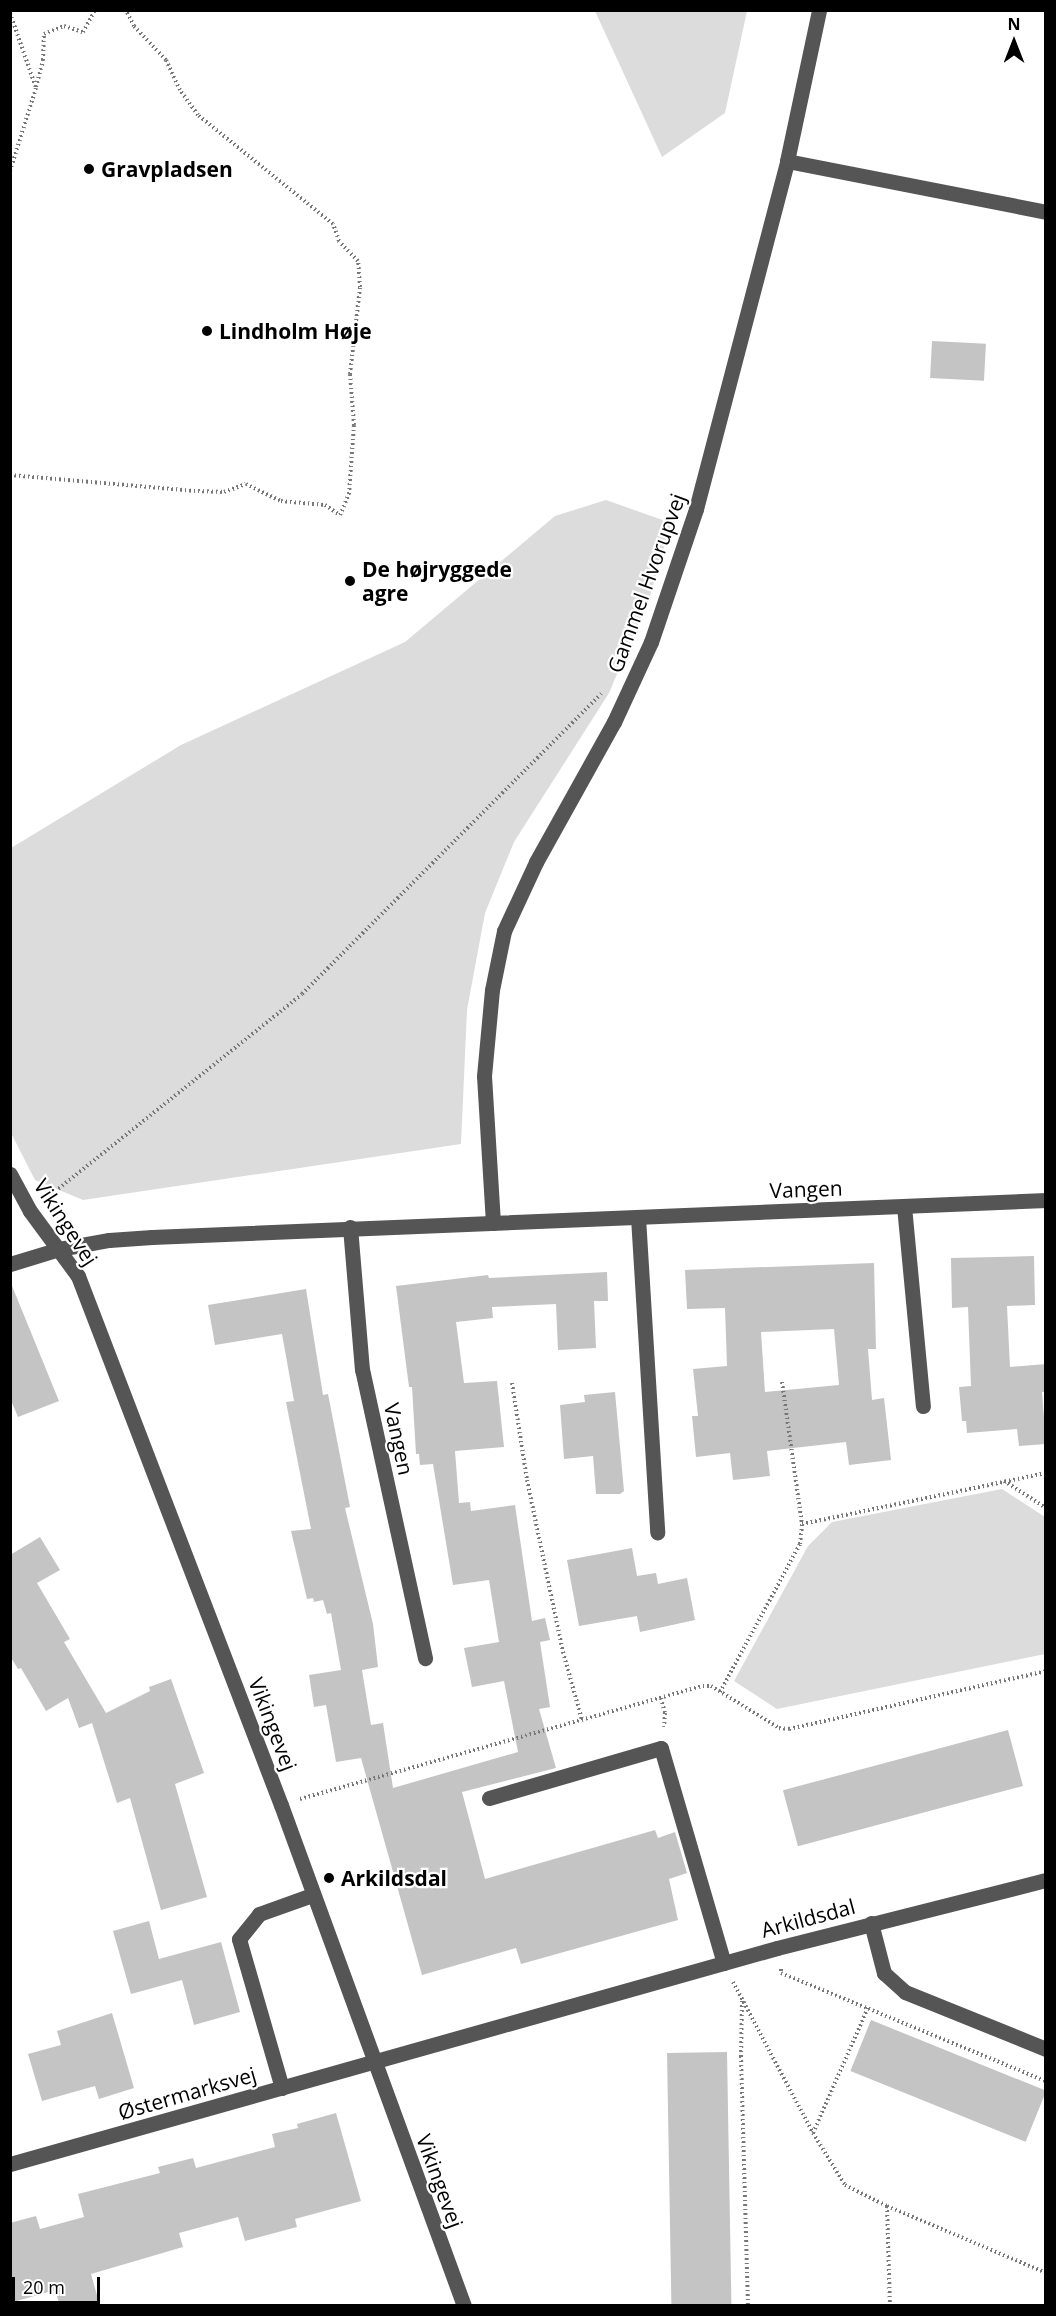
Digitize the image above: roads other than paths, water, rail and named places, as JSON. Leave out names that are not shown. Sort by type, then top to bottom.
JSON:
[{"type":"street","name":"Gammel Hvorupvej","points":[[493,1223],[484,1076],[492,990],[504,931],[536,862],[614,722],[651,642],[696,509],[787,161],[819,10]]},
{"type":"street","points":[[787,161],[1046,212]]},
{"type":"street","name":"Vikingevej","points":[[10,1173],[30,1211],[78,1276],[281,1804],[312,1895],[464,2306]]},
{"type":"street","name":"Vangen","points":[[10,1264],[59,1249],[141,1238],[350,1227],[1046,1200]]},
{"type":"street","points":[[904,1206],[923,1406]]},
{"type":"street","points":[[638,1217],[657,1532]]},
{"type":"street","name":"Vangen","points":[[350,1227],[362,1369],[425,1658]]},
{"type":"street","points":[[489,1798],[661,1748],[724,1963]]},
{"type":"street","name":"Arkildsdal","points":[[374,2063],[777,1948],[1046,1880]]},
{"type":"street","points":[[282,2088],[239,1939],[259,1914],[312,1895]]},
{"type":"street","name":"Arkildsdal","points":[[871,1923],[884,1973],[905,1992],[1046,2049]]},
{"type":"street","name":"Østermarksvej","points":[[10,2164],[374,2063]]},
{"type":"place","name":"Gravpladsen","points":[[89,169]]},
{"type":"place","name":"Lindholm Høje","points":[[207,331]]},
{"type":"place","name":"De højryggede agre","points":[[350,581]]},
{"type":"place","name":"Arkildsdal","points":[[329,1878]]}]
